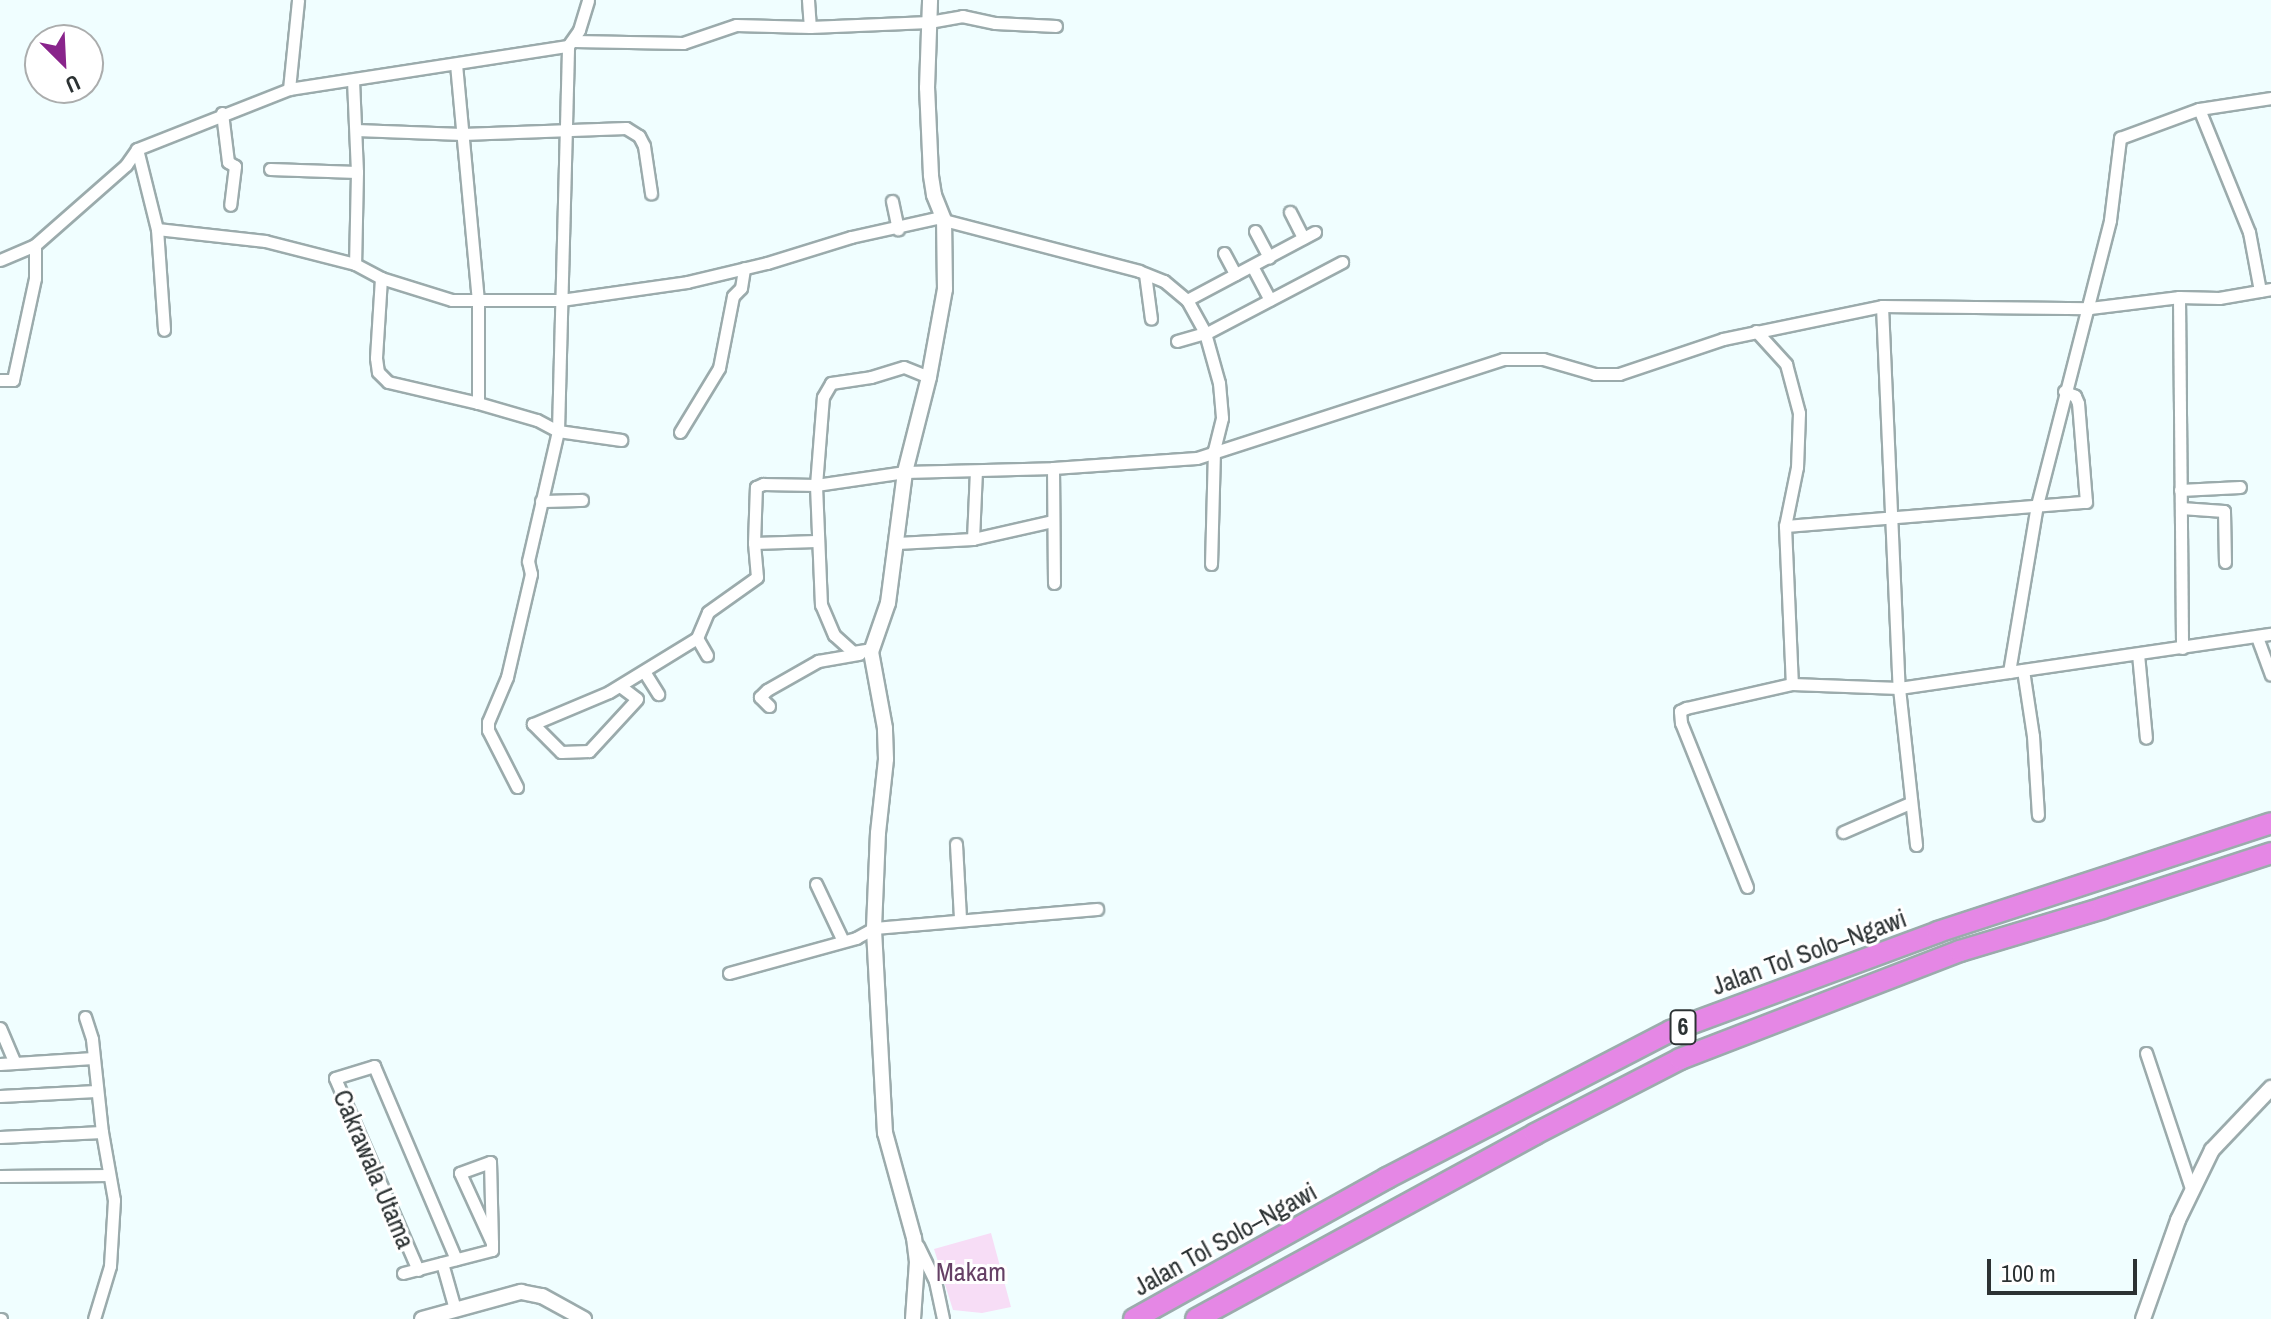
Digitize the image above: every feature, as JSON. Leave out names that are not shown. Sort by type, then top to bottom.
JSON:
[{"type":"highway","name":"Jalan Tol Solo–Ngawi","points":[[1134,1319],[1387,1178],[1671,1031],[1938,932],[2271,823]]},
{"type":"highway","name":"Jalan Tol Solo–Ngawi","points":[[1196,1319],[1535,1134],[1680,1059],[1960,951],[2271,853]]},
{"type":"street","points":[[289,89],[298,0]]},
{"type":"street","points":[[517,787],[488,730],[488,722],[507,677],[531,574],[528,561],[558,431],[565,131],[571,44],[588,0]]},
{"type":"street","points":[[808,0],[810,27]]},
{"type":"street","points":[[913,1319],[917,1262],[914,1238],[885,1133],[874,928],[878,833],[886,759],[882,704],[871,650],[888,603],[905,472],[929,377],[945,289],[944,220],[934,195],[931,175],[930,0]]},
{"type":"street","points":[[0,260],[35,245],[126,165],[137,149],[289,89],[571,44],[683,43],[736,25],[810,27],[929,22],[962,16],[995,23],[1056,26]]},
{"type":"street","points":[[456,64],[478,301],[478,403]]},
{"type":"street","points":[[353,80],[357,172],[355,264]]},
{"type":"street","points":[[2009,672],[2037,505],[2064,391],[2090,308],[2110,220],[2120,138],[2199,109],[2271,98]]},
{"type":"street","points":[[620,686],[637,699],[589,751],[561,752],[533,724],[645,673],[697,638],[708,612],[757,577],[754,543],[756,487],[763,484],[816,485],[905,472],[1053,468],[1197,458],[1503,359],[1543,359],[1595,374],[1619,374],[1698,346],[1756,331],[1882,306],[2090,308],[2179,297],[2219,298],[2266,290],[2249,232],[2199,109]]},
{"type":"street","points":[[222,113],[228,162],[235,166],[230,205]]},
{"type":"street","points":[[356,130],[462,134],[626,128],[634,131],[644,146],[651,193]]},
{"type":"street","points":[[137,149],[157,229],[164,330]]},
{"type":"street","points":[[270,169],[357,172]]},
{"type":"street","points":[[892,201],[898,229]]},
{"type":"street","points":[[1290,212],[1303,238]]},
{"type":"street","points":[[157,229],[240,236],[355,264],[381,278],[452,300],[561,300],[687,282],[851,237],[898,229],[936,218],[1145,274],[1164,281],[1187,300],[1205,333],[1222,400],[1222,418],[1214,450],[1211,564]]},
{"type":"street","points":[[1255,231],[1269,257]]},
{"type":"street","points":[[1187,300],[1315,232]]},
{"type":"street","points":[[0,380],[13,380],[35,278],[35,245]]},
{"type":"street","points":[[1224,253],[1235,274]]},
{"type":"street","points":[[1177,341],[1205,333],[1342,262]]},
{"type":"street","points":[[1252,266],[1270,300]]},
{"type":"street","points":[[680,432],[719,368],[733,296],[741,288],[744,268]]},
{"type":"street","points":[[1145,274],[1151,319]]},
{"type":"street","points":[[381,278],[376,358],[378,372],[400,388],[478,403],[537,420],[558,431],[621,440]]},
{"type":"street","points":[[2179,297],[2182,648]]},
{"type":"street","points":[[1882,306],[1899,688],[1916,845]]},
{"type":"street","points":[[1756,331],[1786,364],[1799,413],[1797,467],[1785,526],[1792,684]]},
{"type":"street","points":[[871,650],[853,652],[826,622],[821,605],[816,485],[823,397],[827,385],[904,367],[929,377]]},
{"type":"street","points":[[1785,526],[2086,502],[2078,403],[2075,396],[2064,391]]},
{"type":"street","points":[[1053,468],[1054,583]]},
{"type":"street","points":[[973,539],[976,471]]},
{"type":"street","points":[[2180,490],[2240,487]]},
{"type":"street","points":[[541,501],[582,500]]},
{"type":"street","points":[[2181,508],[2224,511],[2225,562]]},
{"type":"street","points":[[897,543],[973,539],[1053,521]]},
{"type":"street","points":[[754,543],[816,541]]},
{"type":"street","points":[[1747,887],[1679,716],[1686,708],[1792,684],[1899,688],[2271,634]]},
{"type":"street","points":[[2257,637],[2271,675]]},
{"type":"street","points":[[697,638],[707,655]]},
{"type":"street","points":[[769,706],[760,697],[762,693],[818,661],[871,650]]},
{"type":"street","points":[[2138,654],[2146,738]]},
{"type":"street","points":[[2023,670],[2033,736],[2038,815]]},
{"type":"street","points":[[645,673],[658,694]]},
{"type":"street","points":[[1843,832],[1910,803]]},
{"type":"street","points":[[956,844],[960,919]]},
{"type":"street","points":[[816,884],[843,941]]},
{"type":"street","points":[[729,973],[843,941],[874,928],[1097,909]]},
{"type":"street","points":[[85,1017],[92,1039],[96,1091],[114,1200],[115,1234],[105,1290],[94,1319]]},
{"type":"street","points":[[0,1028],[15,1063]]},
{"type":"street","points":[[2146,1053],[2191,1188]]},
{"type":"street","points":[[0,1064],[93,1058]]},
{"type":"street","name":"Cakrawala Utama","points":[[418,1270],[335,1078],[374,1066],[456,1259]]},
{"type":"street","points":[[2143,1319],[2191,1188],[2212,1150],[2271,1088]]},
{"type":"street","points":[[0,1096],[96,1091]]},
{"type":"street","points":[[0,1137],[102,1132]]},
{"type":"street","points":[[490,1162],[491,1203],[492,1243],[460,1173],[490,1162]]},
{"type":"street","points":[[0,1176],[109,1175]]},
{"type":"street","points":[[914,1238],[935,1281],[943,1319]]},
{"type":"street","name":"Cakrawala Utama","points":[[403,1273],[492,1250],[492,1243]]},
{"type":"street","name":"Cakrawala Utama","points":[[442,1263],[455,1309]]},
{"type":"street","points":[[422,1319],[501,1296],[529,1293],[584,1319]]},
{"type":"green space","name":"Makam","points":[[991,1233],[1011,1307],[982,1313],[953,1310],[934,1249]]}]
